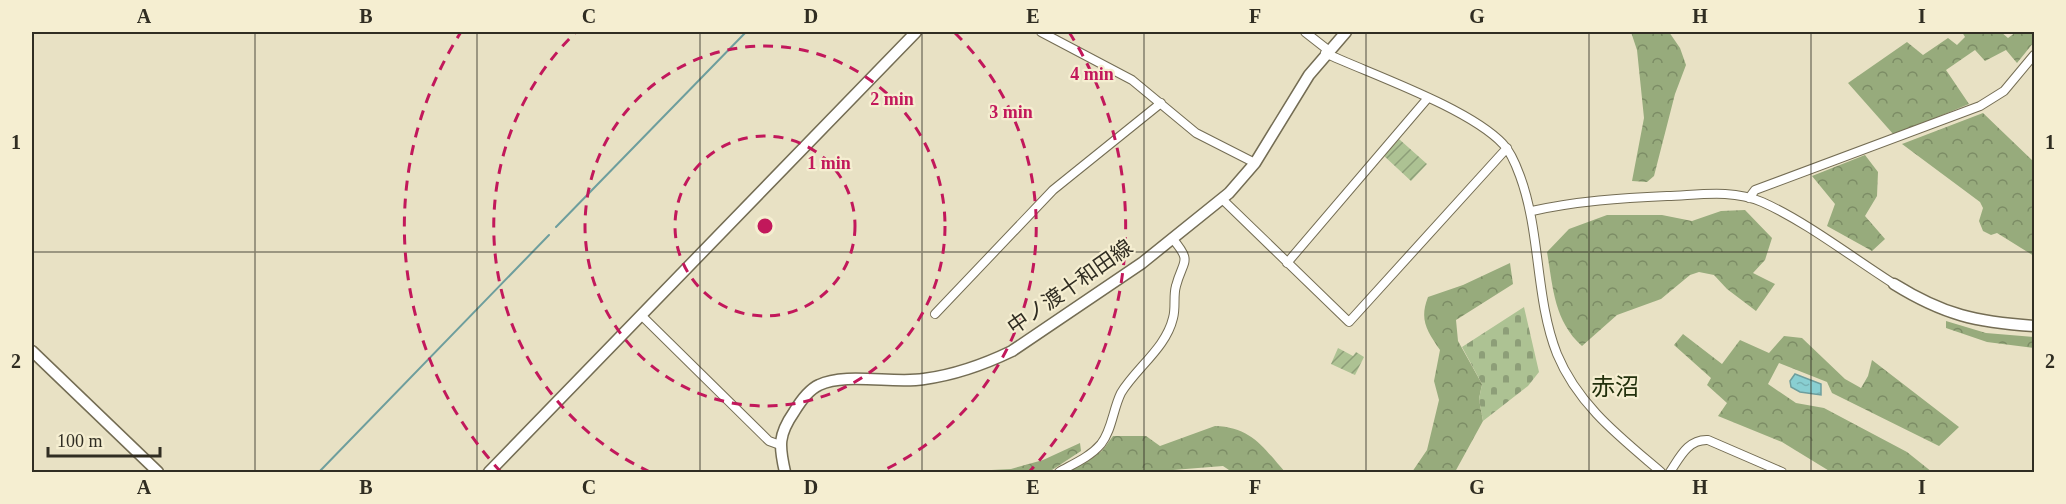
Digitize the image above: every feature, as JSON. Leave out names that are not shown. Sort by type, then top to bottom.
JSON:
[{"type":"street","points":[[489,472],[916,32]]},
{"type":"street","points":[[1041,32],[1132,80],[1196,133],[1255,163]]},
{"type":"street","points":[[1305,32],[1327,52],[1479,124],[1506,148],[1517,169],[1532,211],[1548,319],[1556,351],[1567,376],[1596,415],[1661,472]]},
{"type":"street","name":"中ノ渡十和田線","points":[[785,472],[780,445],[783,426],[799,404],[818,385],[839,380],[924,379],[999,357],[1079,307],[1222,199],[1245,177],[1327,52],[1346,32]]},
{"type":"street","points":[[1749,198],[1755,190],[1980,106],[2004,91],[2034,55]]},
{"type":"street","points":[[1287,263],[1427,99]]},
{"type":"street","points":[[935,314],[1053,190],[1161,103]]},
{"type":"street","points":[[1222,199],[1349,322],[1506,148]]},
{"type":"street","points":[[1532,211],[1568,203],[1649,196],[1717,194],[1749,198],[1783,214],[1925,302],[1965,318],[2034,326]]},
{"type":"street","points":[[1059,472],[1093,452],[1102,442],[1125,388],[1167,333],[1173,319],[1176,286],[1187,260],[1172,238]]},
{"type":"street","points":[[641,315],[769,441],[780,445]]},
{"type":"street","points":[[32,351],[158,472]]},
{"type":"street","points":[[1670,472],[1693,442],[1700,440],[1720,444],[1782,472]]},
{"type":"green space","points":[[1631,32],[1669,32],[1680,48],[1686,65],[1675,94],[1654,176],[1647,182],[1632,181],[1644,118],[1637,50]]},
{"type":"green space","points":[[1962,32],[2001,32],[2008,38],[2016,32],[2033,32],[2034,42],[2017,63],[2006,50],[1985,61],[1975,50],[1946,70],[1969,104],[1894,135],[1848,83],[1907,42],[1923,55],[1948,38],[1957,45],[1965,37]]},
{"type":"green space","points":[[1983,113],[2034,162],[2034,256],[1997,233],[1991,235],[1983,231],[1979,221],[1983,208],[1980,202],[1902,144]]},
{"type":"green space","points":[[1399,139],[1427,164],[1411,181],[1383,155]]},
{"type":"green space","points":[[1865,155],[1878,172],[1877,196],[1865,216],[1885,239],[1872,251],[1827,226],[1835,204],[1812,176]]},
{"type":"green space","points":[[1745,210],[1772,238],[1765,260],[1753,273],[1775,284],[1756,311],[1727,289],[1714,275],[1699,272],[1690,275],[1661,299],[1617,315],[1582,346],[1566,326],[1556,303],[1547,252],[1569,229],[1607,215],[1662,215],[1692,221],[1721,211]]},
{"type":"green space","points":[[1510,263],[1513,284],[1456,320],[1458,341],[1482,384],[1479,399],[1483,421],[1455,472],[1412,472],[1427,450],[1439,400],[1434,381],[1440,350],[1431,337],[1424,319],[1428,297],[1463,285]]},
{"type":"green space","points":[[1524,307],[1539,372],[1528,386],[1483,421],[1479,399],[1482,384],[1462,347]]},
{"type":"green space","points":[[1946,321],[1986,333],[2034,337],[2034,348],[1987,342],[1946,328]]},
{"type":"green space","points":[[1683,334],[1722,364],[1740,340],[1769,353],[1784,336],[1802,338],[1845,379],[1861,388],[1868,376],[1872,360],[1959,427],[1939,446],[1832,393],[1827,382],[1779,363],[1768,384],[1796,403],[1824,408],[1907,452],[1932,472],[1831,472],[1782,442],[1718,416],[1727,403],[1707,385],[1711,378],[1674,345]]},
{"type":"green space","points":[[1338,348],[1353,356],[1356,352],[1364,357],[1355,375],[1331,364]]},
{"type":"green space","points":[[1215,426],[1227,427],[1247,434],[1263,447],[1285,472],[1232,472],[1223,466],[1148,472],[1066,472],[1102,451],[1113,436],[1146,436],[1160,446]]},
{"type":"green space","points":[[1080,443],[1081,451],[1049,472],[952,472],[1011,469],[1043,460]]},
{"type":"water","points":[[1795,374],[1821,384],[1821,395],[1800,392],[1791,387],[1790,381]]},
{"type":"waterway","points":[[556,227],[746,32]]},
{"type":"waterway","points":[[319,472],[549,235]]},
{"type":"district","name":"赤沼","points":[[1615,387]]}]
